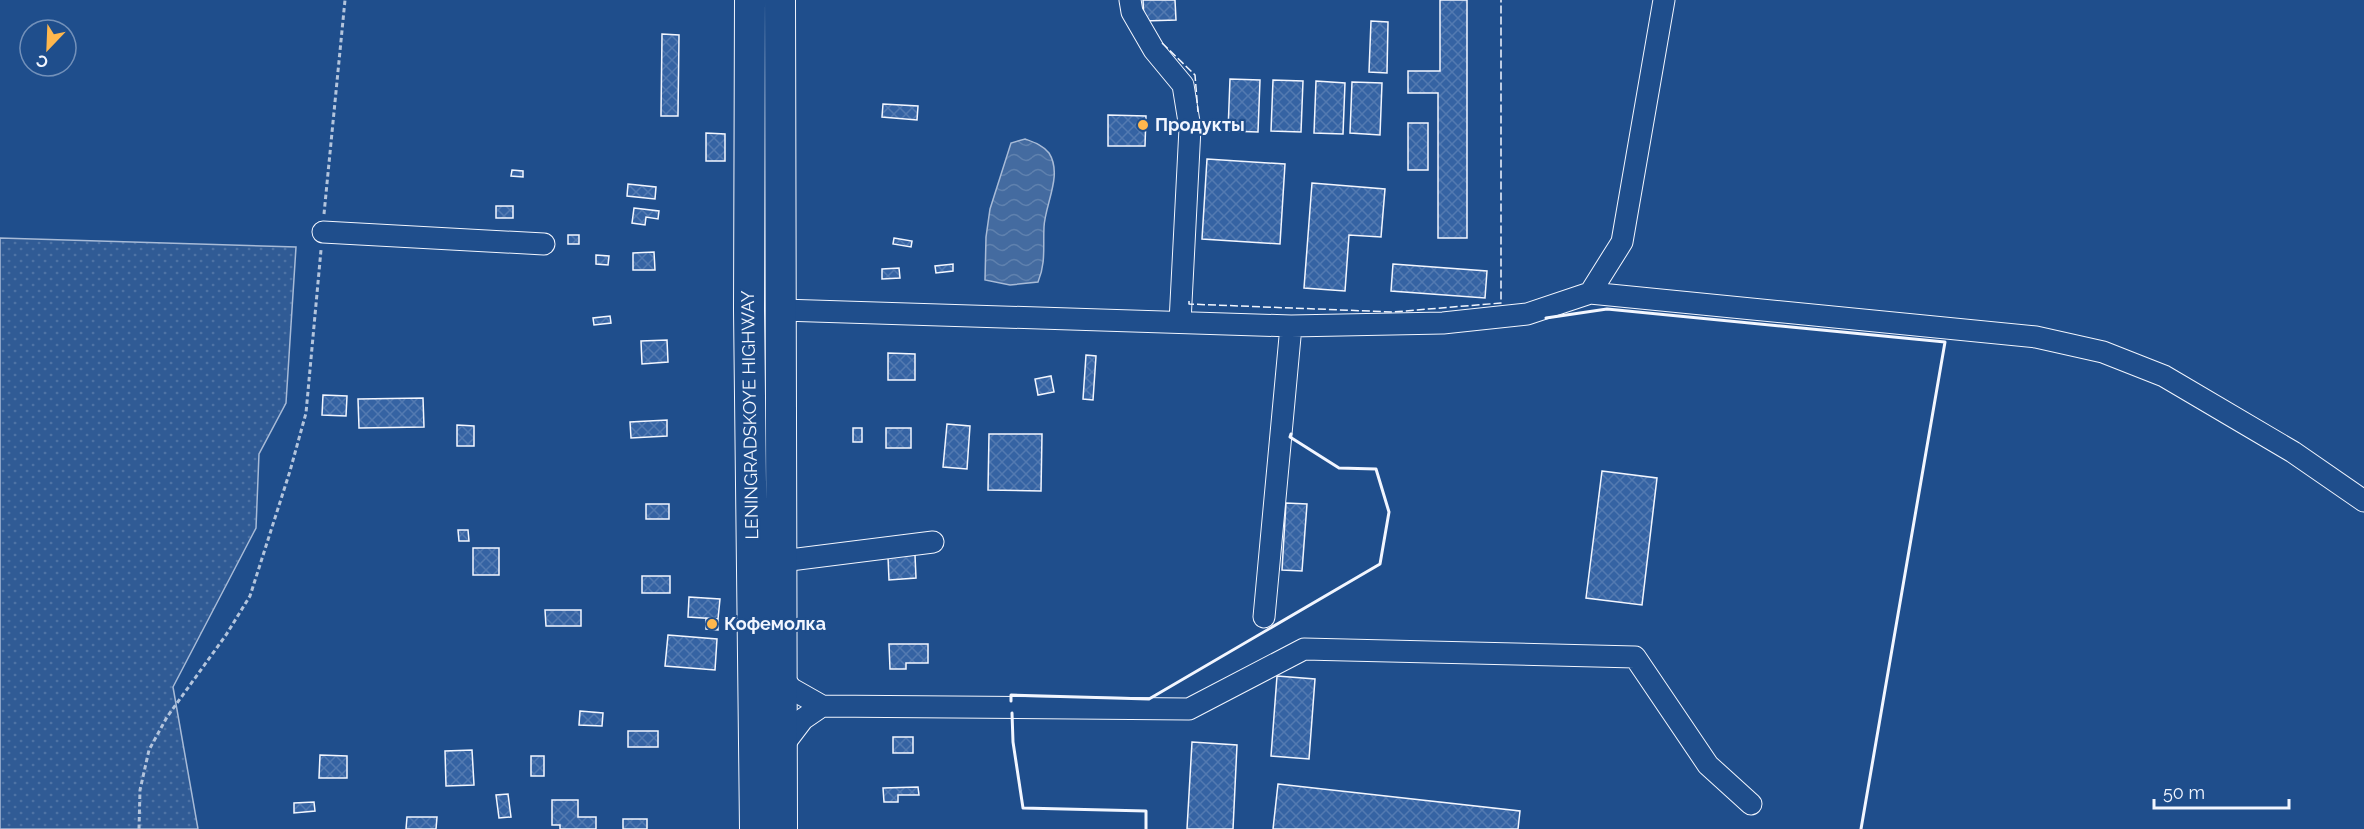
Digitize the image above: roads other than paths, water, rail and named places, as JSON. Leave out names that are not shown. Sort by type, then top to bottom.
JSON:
[{"type":"highway","name":"LENINGRADSKOYE HIGHWAY","points":[[750,0],[748,310],[754,829]]},
{"type":"highway","name":"LENINGRADSKOYE HIGHWAY","points":[[780,0],[782,829]]},
{"type":"street","points":[[1130,0],[1132,12],[1155,50],[1184,85],[1190,128],[1180,322]]},
{"type":"street","points":[[1590,293],[1622,242],[1664,0]]},
{"type":"street","points":[[323,232],[544,244]]},
{"type":"street","points":[[782,310],[1291,326],[1443,323],[1517,315],[1590,293],[2036,337],[2103,352],[2164,376],[2293,452],[2364,501]]},
{"type":"street","points":[[1264,617],[1291,326]]},
{"type":"street","points":[[782,561],[933,542]]},
{"type":"street","points":[[782,678],[792,689],[822,706],[1189,710],[1304,649],[1635,657],[1708,765],[1751,804]]},
{"type":"street","points":[[782,748],[803,719],[822,706]]},
{"type":"water","points":[[1025,139],[1047,150],[1053,162],[1054,180],[1045,218],[1041,275],[1038,282],[1010,285],[985,280],[986,237],[990,209],[1011,143]]},
{"type":"place","name":"Продукты","points":[[1143,125]]},
{"type":"place","name":"Кофемолка","points":[[712,624]]}]
